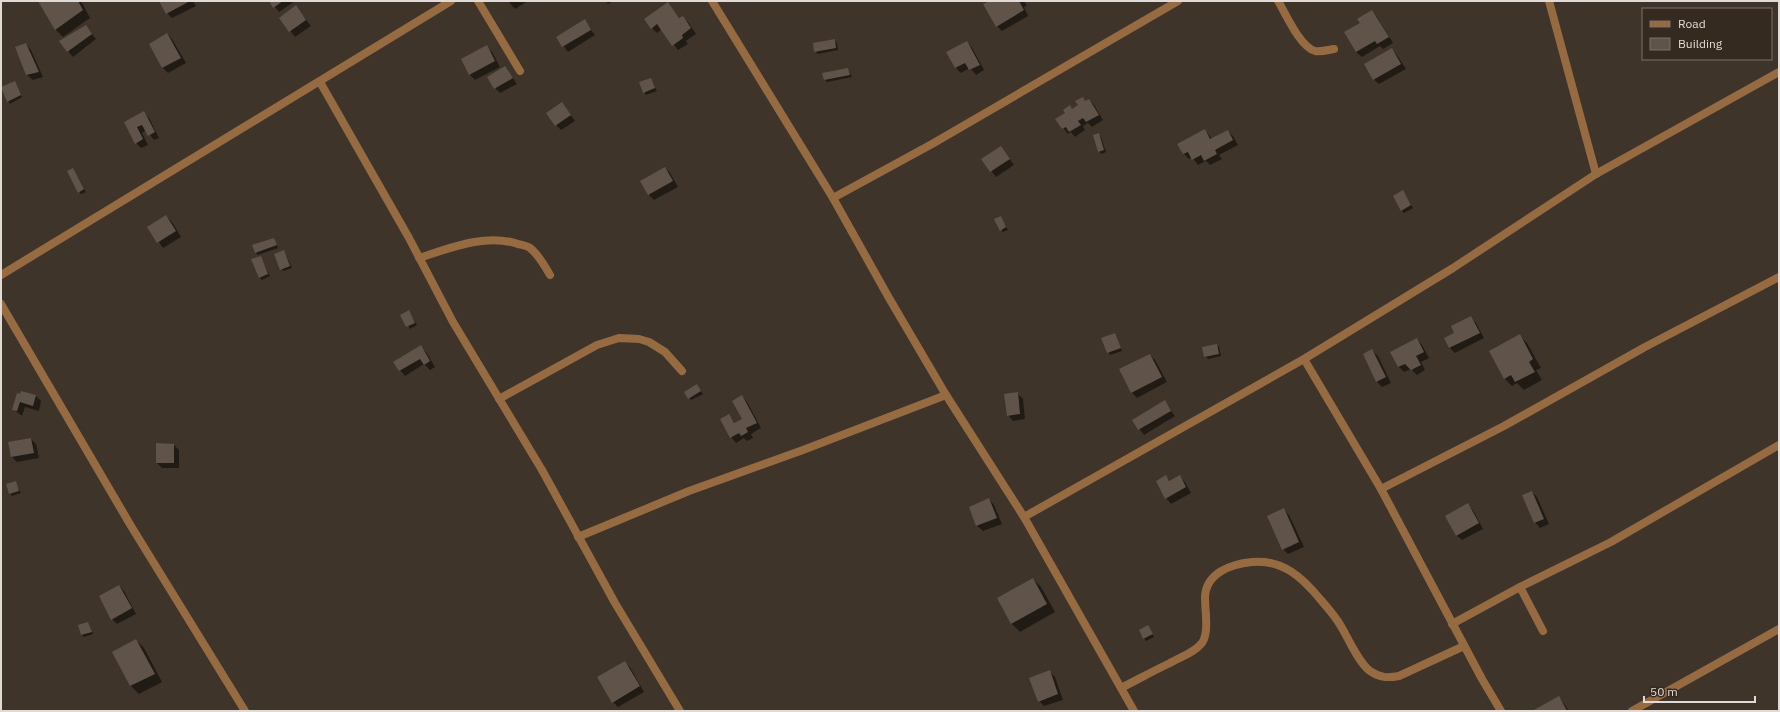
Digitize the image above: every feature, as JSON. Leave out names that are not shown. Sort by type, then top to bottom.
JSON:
[{"type":"street","points":[[1,275],[451,1]]},
{"type":"street","points":[[478,1],[520,70]]},
{"type":"street","points":[[712,1],[833,198],[946,395],[1024,516],[1134,711]]},
{"type":"street","points":[[833,198],[932,144],[1178,1]]},
{"type":"street","points":[[1278,1],[1301,40],[1308,47],[1315,51],[1334,49]]},
{"type":"street","points":[[1549,1],[1596,174]]},
{"type":"street","points":[[1024,516],[1304,359],[1453,268],[1596,174],[1779,72]]},
{"type":"street","points":[[320,82],[419,258],[453,322],[542,470],[615,603],[677,709]]},
{"type":"street","points":[[419,258],[465,244],[492,240],[510,241],[529,247],[542,260],[550,275]]},
{"type":"street","points":[[1381,489],[1504,426],[1645,346],[1779,278]]},
{"type":"street","points":[[1,304],[131,526],[245,711]]},
{"type":"street","points":[[499,399],[597,345],[619,338],[639,339],[649,342],[665,352],[682,371]]},
{"type":"street","points":[[1304,359],[1381,489],[1452,624],[1482,679],[1502,711]]},
{"type":"street","points":[[578,537],[689,491],[803,450],[946,395]]},
{"type":"street","points":[[1452,624],[1520,587],[1611,542],[1779,445]]},
{"type":"street","points":[[1121,688],[1190,653],[1201,645],[1205,639],[1207,624],[1205,596],[1207,585],[1211,578],[1233,566],[1250,562],[1271,562],[1293,571],[1307,584],[1336,617],[1358,657],[1368,671],[1378,676],[1387,678],[1399,676],[1464,646]]},
{"type":"street","points":[[1520,587],[1543,631]]},
{"type":"street","points":[[1632,711],[1779,629]]},
{"type":"building","points":[[38,1],[78,1],[83,10],[55,30]]},
{"type":"building","points":[[159,1],[190,1],[166,14]]},
{"type":"building","points":[[269,1],[283,1],[273,8]]},
{"type":"building","points":[[989,1],[1019,1],[1024,10],[996,27],[983,4]]},
{"type":"building","points":[[668,2],[679,18],[683,16],[691,28],[682,35],[683,38],[672,46],[657,24],[651,29],[644,19]]},
{"type":"building","points":[[296,5],[306,20],[289,32],[279,18]]},
{"type":"building","points":[[1372,10],[1389,37],[1377,44],[1375,41],[1356,52],[1344,32],[1360,23],[1357,19]]},
{"type":"building","points":[[585,19],[591,30],[562,47],[556,37]]},
{"type":"building","points":[[86,25],[92,34],[67,52],[59,41]]},
{"type":"building","points":[[167,33],[181,58],[162,68],[149,44]]},
{"type":"building","points":[[835,39],[836,48],[814,52],[813,43]]},
{"type":"building","points":[[967,41],[980,65],[969,70],[965,63],[955,68],[946,52]]},
{"type":"building","points":[[26,43],[39,72],[26,75],[15,47]]},
{"type":"building","points":[[487,45],[495,61],[469,75],[461,59]]},
{"type":"building","points":[[1392,48],[1401,64],[1373,80],[1364,64]]},
{"type":"building","points":[[505,66],[513,78],[494,89],[487,77]]},
{"type":"building","points":[[848,68],[850,75],[824,80],[822,73]]},
{"type":"building","points":[[651,78],[655,88],[643,93],[639,82]]},
{"type":"building","points":[[15,81],[21,95],[7,102],[1,87]]},
{"type":"building","points":[[1083,97],[1085,101],[1089,99],[1099,115],[1086,122],[1083,118],[1078,121],[1081,125],[1069,132],[1066,127],[1062,129],[1055,119],[1065,113],[1063,110],[1070,105],[1072,109],[1078,105],[1075,101]]},
{"type":"building","points":[[562,102],[571,115],[555,126],[546,113]]},
{"type":"building","points":[[144,111],[155,132],[148,136],[142,125],[137,127],[143,139],[135,144],[124,122]]},
{"type":"building","points":[[1205,129],[1210,139],[1228,130],[1233,140],[1215,150],[1217,154],[1204,161],[1201,155],[1192,160],[1188,152],[1183,154],[1177,144]]},
{"type":"building","points":[[1099,133],[1104,150],[1098,152],[1093,135]]},
{"type":"building","points":[[1001,146],[1010,159],[990,172],[981,159]]},
{"type":"building","points":[[665,167],[673,181],[648,195],[640,181]]},
{"type":"building","points":[[73,168],[84,189],[78,193],[67,171]]},
{"type":"building","points":[[1403,190],[1411,205],[1401,211],[1393,196]]},
{"type":"building","points":[[166,215],[176,231],[157,243],[147,227]]},
{"type":"building","points":[[1001,216],[1006,227],[1000,231],[994,219]]},
{"type":"building","points":[[274,238],[277,245],[255,253],[252,245]]},
{"type":"building","points":[[284,250],[290,266],[280,270],[274,254]]},
{"type":"building","points":[[261,256],[268,274],[259,278],[251,259]]},
{"type":"building","points":[[409,310],[415,323],[406,327],[400,315]]},
{"type":"building","points":[[1471,316],[1480,333],[1449,348],[1444,338],[1454,333],[1451,326]]},
{"type":"building","points":[[1115,333],[1121,348],[1107,353],[1101,338]]},
{"type":"building","points":[[1520,334],[1533,359],[1529,362],[1535,372],[1515,382],[1511,375],[1504,379],[1489,351]]},
{"type":"building","points":[[1417,338],[1424,352],[1416,356],[1421,365],[1411,370],[1405,364],[1398,367],[1390,352]]},
{"type":"building","points":[[1217,344],[1219,354],[1204,357],[1202,347]]},
{"type":"building","points":[[421,345],[430,361],[424,365],[420,359],[399,371],[393,362]]},
{"type":"building","points":[[1372,349],[1386,377],[1376,382],[1363,354]]},
{"type":"building","points":[[1150,354],[1162,377],[1131,393],[1119,369]]},
{"type":"building","points":[[697,384],[701,391],[688,399],[684,392]]},
{"type":"building","points":[[21,391],[36,395],[33,406],[20,402],[17,411],[12,410],[17,393],[20,394]]},
{"type":"building","points":[[1018,392],[1020,414],[1007,416],[1004,394]]},
{"type":"building","points":[[742,395],[757,423],[746,428],[748,432],[741,436],[739,433],[730,438],[720,419],[729,414],[734,423],[742,419],[732,401]]},
{"type":"building","points":[[1165,400],[1171,411],[1138,430],[1132,420]]},
{"type":"building","points":[[31,438],[34,453],[11,457],[8,442]]},
{"type":"building","points":[[156,443],[174,444],[174,463],[156,463]]},
{"type":"building","points":[[1166,475],[1169,481],[1180,475],[1186,487],[1165,499],[1156,481]]},
{"type":"building","points":[[16,481],[19,491],[9,494],[6,484]]},
{"type":"building","points":[[1532,491],[1544,519],[1534,523],[1522,495]]},
{"type":"building","points":[[989,498],[997,518],[976,526],[969,507]]},
{"type":"building","points":[[1468,503],[1479,523],[1456,536],[1445,516]]},
{"type":"building","points":[[1284,508],[1299,542],[1282,550],[1267,516]]},
{"type":"building","points":[[1033,578],[1047,604],[1011,624],[997,598]]},
{"type":"building","points":[[119,585],[132,608],[111,620],[99,596]]},
{"type":"building","points":[[88,622],[92,632],[81,635],[78,625]]},
{"type":"building","points":[[1148,625],[1153,634],[1143,639],[1139,630]]},
{"type":"building","points":[[136,639],[155,674],[130,686],[112,652]]},
{"type":"building","points":[[625,661],[640,686],[612,703],[597,677]]},
{"type":"building","points":[[1050,670],[1058,694],[1038,702],[1029,678]]},
{"type":"building","points":[[1559,696],[1567,711],[1532,711]]}]
